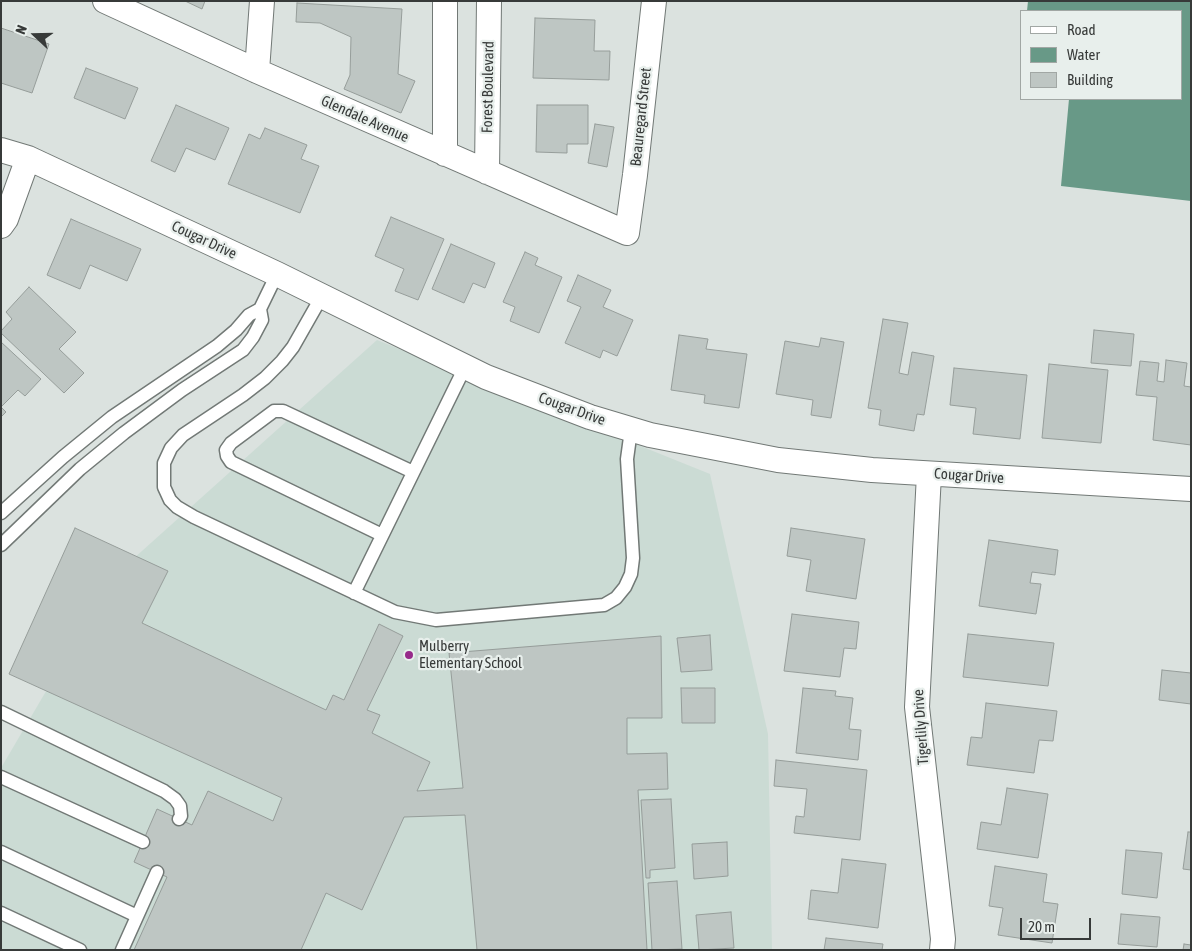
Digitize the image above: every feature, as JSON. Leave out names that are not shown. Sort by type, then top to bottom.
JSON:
[{"type":"street","name":"Glendale Avenue","points":[[105,1],[257,71],[627,233]]},
{"type":"street","points":[[257,71],[262,1]]},
{"type":"street","points":[[445,1],[445,154]]},
{"type":"street","name":"Forest Boulevard","points":[[487,172],[489,1]]},
{"type":"street","name":"Beauregard Street","points":[[627,233],[636,175],[654,1]]},
{"type":"street","name":"Cougar Drive","points":[[1,150],[28,158],[277,274],[486,377],[590,417],[650,436],[778,460],[872,470],[1191,489]]},
{"type":"street","points":[[1,226],[6,219],[28,158]]},
{"type":"street","name":"Tigerlily Drive","points":[[929,474],[917,707],[943,939],[942,950]]},
{"type":"lane","points":[[1,514],[63,457],[112,417],[217,346],[236,330],[249,315],[260,309],[277,274]]},
{"type":"lane","points":[[322,296],[293,347],[282,361],[243,395],[183,435],[171,448],[164,463],[164,487],[170,500],[177,507],[194,517],[395,612],[436,620],[604,605],[616,598],[625,587],[631,574],[633,558],[627,459],[631,430]]},
{"type":"lane","points":[[1,545],[80,470],[124,433],[182,390],[243,350],[254,338],[262,320],[260,309]]},
{"type":"lane","points":[[354,593],[465,366]]},
{"type":"lane","points":[[382,535],[231,462],[226,450],[231,443],[274,411],[283,411],[413,472]]},
{"type":"lane","points":[[1,712],[164,791],[175,799],[180,806],[181,816],[179,819]]},
{"type":"lane","points":[[1,777],[143,842]]},
{"type":"lane","points":[[1,852],[137,916]]},
{"type":"lane","points":[[122,950],[157,872]]},
{"type":"lane","points":[[1,913],[80,950]]},
{"type":"shaded area","name":"Mulberry Elementary School","points":[[377,340],[710,474],[768,734],[772,950],[1,950],[1,768],[113,577]]},
{"type":"water","points":[[1028,1],[1191,1],[1191,201],[1061,186],[1069,100],[1182,100],[1182,10],[1027,10]]},
{"type":"building","points":[[185,1],[205,1],[202,9]]},
{"type":"building","points":[[297,3],[402,9],[398,74],[415,81],[401,113],[344,89],[350,75],[351,37],[320,23],[296,22]]},
{"type":"building","points":[[535,18],[595,20],[594,51],[610,51],[609,80],[533,78]]},
{"type":"building","points":[[1,28],[49,44],[32,93],[1,83]]},
{"type":"building","points":[[86,68],[138,88],[125,119],[74,98]]},
{"type":"building","points":[[176,105],[229,128],[215,160],[186,148],[175,172],[151,161]]},
{"type":"building","points":[[537,105],[588,105],[588,144],[567,144],[567,153],[536,152]]},
{"type":"building","points":[[595,124],[614,127],[607,167],[588,163]]},
{"type":"building","points":[[265,128],[307,145],[301,159],[319,166],[300,213],[228,184],[249,134],[260,139]]},
{"type":"building","points":[[391,217],[444,239],[418,300],[395,291],[404,269],[375,256]]},
{"type":"building","points":[[71,219],[141,249],[127,281],[90,265],[80,289],[47,275]]},
{"type":"building","points":[[451,244],[495,263],[485,288],[473,283],[464,303],[432,289]]},
{"type":"building","points":[[525,252],[538,258],[535,265],[562,277],[539,333],[510,321],[515,307],[503,302]]},
{"type":"building","points":[[578,275],[611,290],[603,307],[633,320],[617,356],[603,350],[600,358],[565,343],[581,307],[567,301]]},
{"type":"building","points":[[29,287],[76,332],[59,349],[84,373],[64,393],[1,333],[12,319],[6,312]]},
{"type":"building","points":[[883,319],[908,323],[899,373],[908,375],[912,352],[934,356],[924,415],[917,414],[914,431],[879,425],[881,410],[868,408]]},
{"type":"building","points":[[1094,330],[1134,334],[1131,366],[1091,363]]},
{"type":"building","points":[[679,335],[708,339],[706,349],[747,354],[739,408],[704,403],[705,395],[671,390]]},
{"type":"building","points":[[821,338],[844,342],[831,418],[811,415],[813,400],[776,394],[785,341],[819,347]]},
{"type":"building","points":[[1,342],[41,379],[25,396],[18,390],[1,407]]},
{"type":"building","points":[[1166,360],[1187,363],[1184,386],[1191,387],[1191,445],[1153,440],[1157,397],[1136,395],[1140,361],[1159,363],[1157,381],[1164,382]]},
{"type":"building","points":[[1049,364],[1108,370],[1101,443],[1042,438]]},
{"type":"building","points":[[954,368],[1027,375],[1020,439],[973,434],[976,408],[950,405]]},
{"type":"building","points":[[1,407],[6,412],[1,417]]},
{"type":"building","points":[[75,528],[168,571],[142,623],[326,710],[333,695],[344,700],[379,624],[403,636],[367,710],[380,715],[372,733],[430,762],[417,791],[463,788],[449,653],[661,636],[662,718],[627,718],[627,754],[667,753],[668,789],[638,790],[647,950],[477,950],[465,815],[404,817],[362,910],[326,893],[301,950],[134,950],[167,877],[134,862],[157,809],[192,825],[208,791],[273,821],[282,798],[9,674]]},
{"type":"building","points":[[791,528],[865,539],[856,599],[806,591],[811,560],[787,556]]},
{"type":"building","points":[[989,540],[1058,550],[1055,575],[1032,572],[1030,583],[1041,584],[1036,614],[979,606]]},
{"type":"building","points":[[792,614],[859,622],[856,649],[844,648],[840,677],[784,671]]},
{"type":"building","points":[[968,634],[1054,643],[1048,686],[963,677]]},
{"type":"building","points":[[710,635],[712,670],[681,672],[677,638]]},
{"type":"building","points":[[1162,670],[1191,673],[1191,704],[1159,700]]},
{"type":"building","points":[[681,688],[715,688],[715,723],[682,723]]},
{"type":"building","points":[[803,688],[836,691],[835,696],[853,698],[849,729],[861,730],[858,760],[796,753]]},
{"type":"building","points":[[986,703],[1057,711],[1053,741],[1039,740],[1034,773],[967,765],[971,737],[982,738]]},
{"type":"building","points":[[776,760],[867,770],[860,840],[794,833],[796,816],[804,817],[807,789],[774,786]]},
{"type":"building","points":[[1007,788],[1048,794],[1038,858],[977,849],[981,822],[1001,825]]},
{"type":"building","points":[[671,799],[675,868],[650,870],[650,878],[646,878],[641,800]]},
{"type":"building","points":[[1188,832],[1191,832],[1191,870],[1183,869]]},
{"type":"building","points":[[727,842],[728,876],[694,879],[692,844]]},
{"type":"building","points":[[1126,850],[1162,853],[1157,898],[1122,894]]},
{"type":"building","points":[[842,859],[886,864],[878,928],[808,919],[811,890],[838,893]]},
{"type":"building","points":[[995,866],[1047,874],[1043,902],[1058,904],[1052,943],[998,935],[1003,908],[989,906]]},
{"type":"building","points":[[677,881],[682,949],[652,950],[648,883]]},
{"type":"building","points":[[731,912],[734,948],[699,950],[696,915]]},
{"type":"building","points":[[1121,914],[1160,917],[1157,947],[1118,944]]},
{"type":"building","points":[[826,938],[883,944],[882,950],[824,950]]},
{"type":"building","points":[[1184,944],[1191,945],[1191,950],[1183,950]]},
{"type":"place","name":"Mulberry Elementary School","points":[[409,655]]}]
